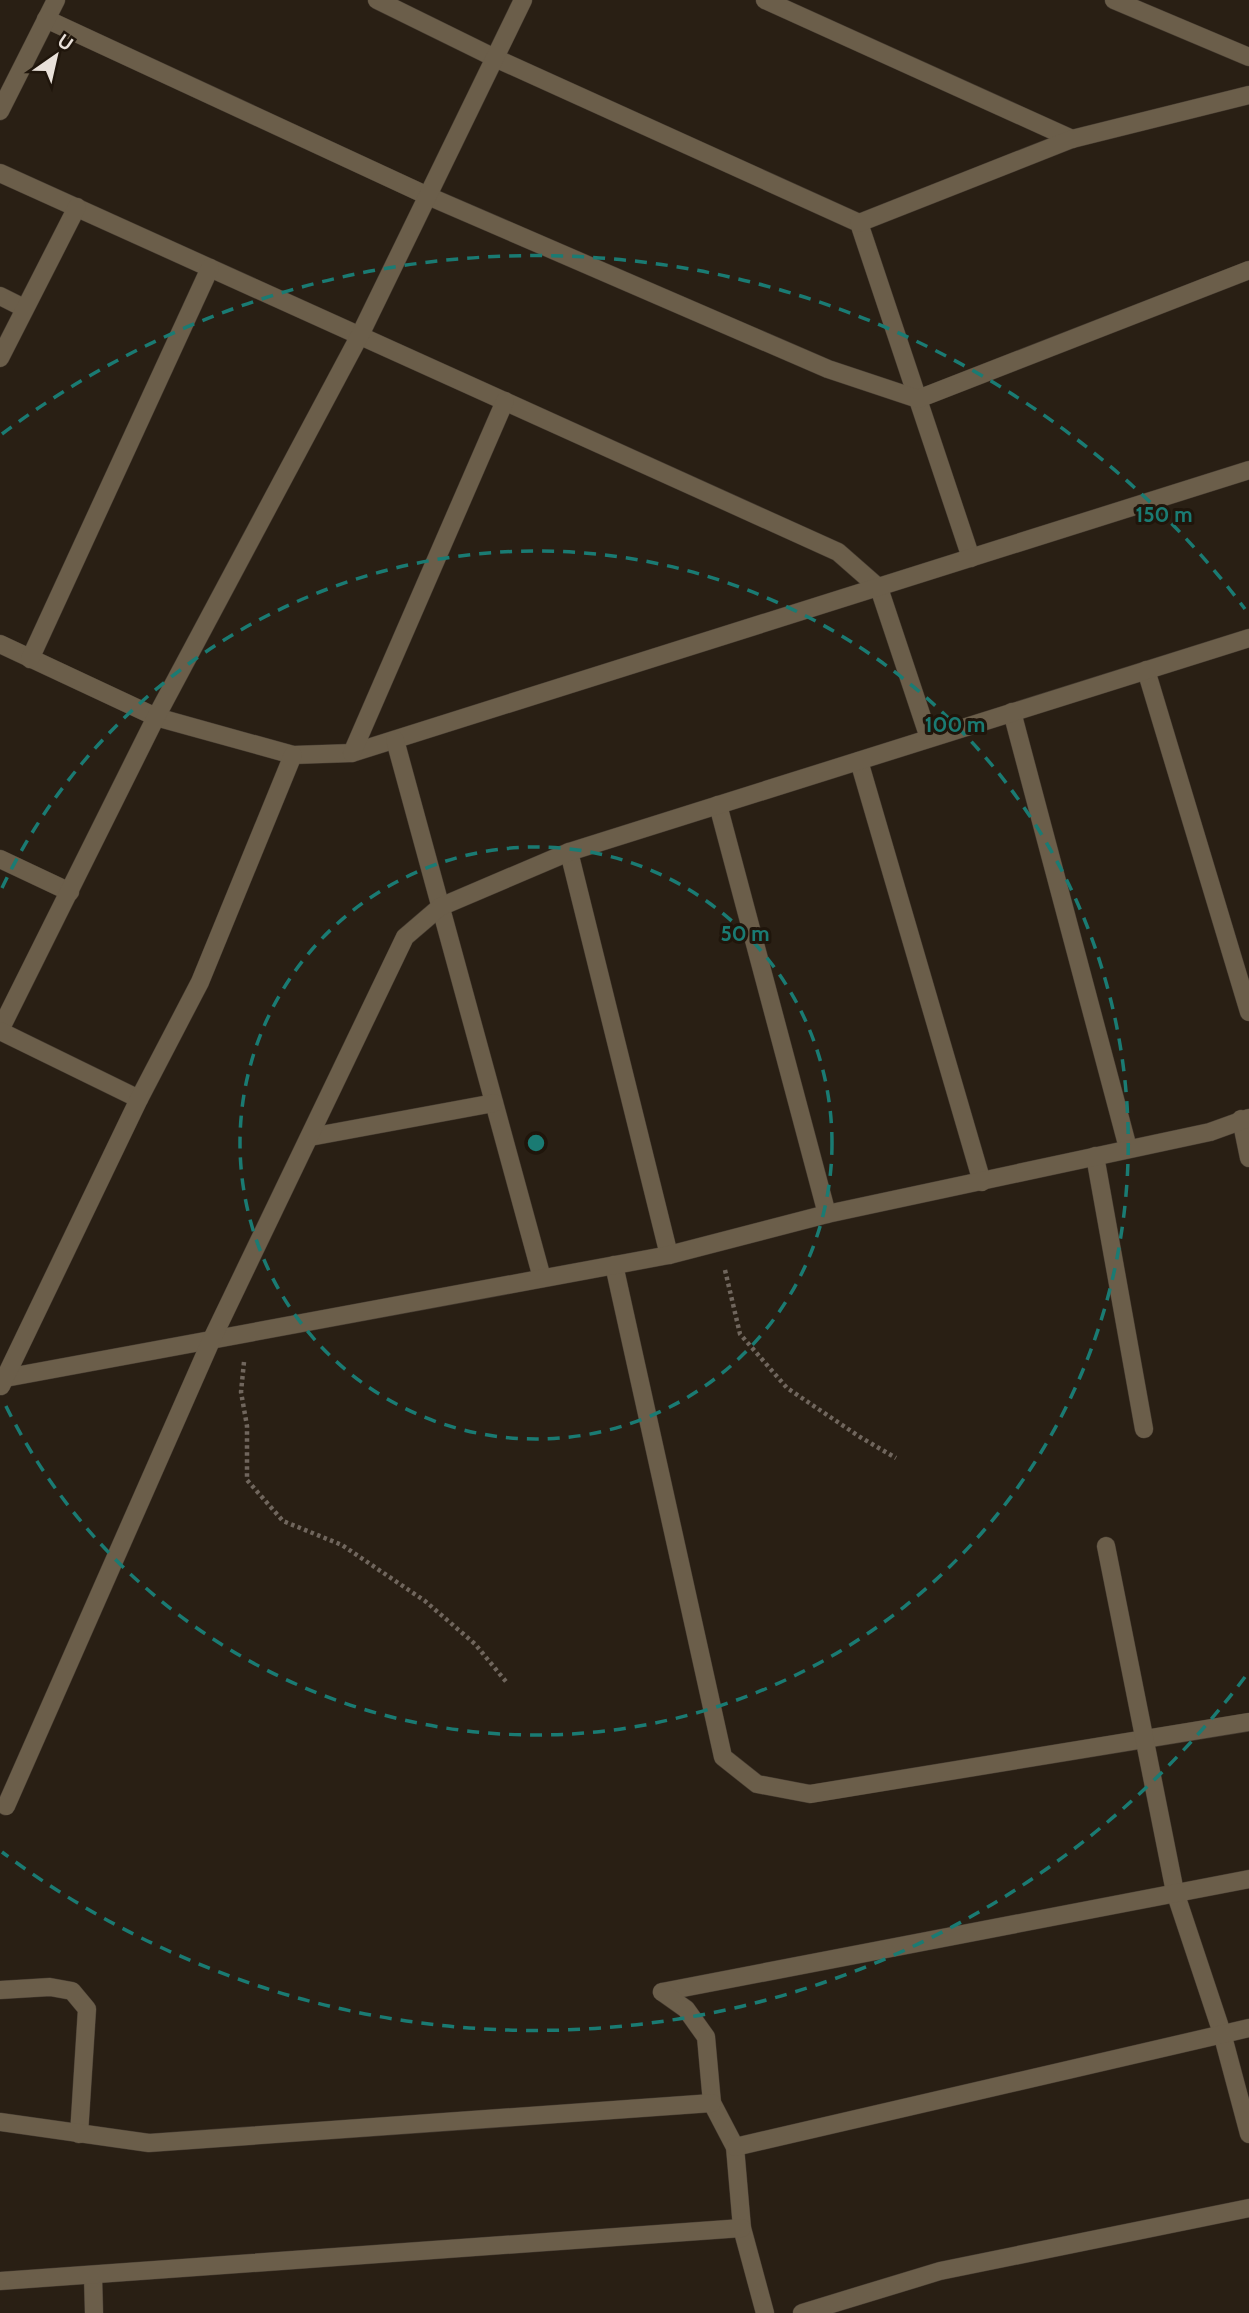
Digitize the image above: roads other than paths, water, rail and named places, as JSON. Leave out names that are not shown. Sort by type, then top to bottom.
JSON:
[{"type":"street","points":[[0,111],[56,0]]},
{"type":"street","points":[[377,0],[495,58],[859,223],[1072,139],[1249,95]]},
{"type":"street","points":[[139,1100],[0,1030],[156,717],[360,335],[523,0]]},
{"type":"street","points":[[765,0],[1072,139]]},
{"type":"street","points":[[1114,0],[1249,57]]},
{"type":"street","points":[[46,19],[428,196],[828,369],[918,399],[1249,270]]},
{"type":"street","points":[[0,173],[838,552],[878,588],[929,738]]},
{"type":"street","points":[[0,358],[77,207]]},
{"type":"street","points":[[859,223],[971,558]]},
{"type":"street","points":[[30,659],[210,268]]},
{"type":"street","points":[[0,296],[24,308]]},
{"type":"street","points":[[352,754],[505,401]]},
{"type":"street","points":[[0,644],[156,717],[293,755],[352,754],[1249,470]]},
{"type":"street","points":[[6,1806],[211,1341],[405,937],[440,907],[569,852],[1249,638]]},
{"type":"street","points":[[1146,670],[1249,1012]]},
{"type":"street","points":[[1012,712],[1128,1148]]},
{"type":"street","points":[[394,740],[542,1278]]},
{"type":"street","points":[[1,1382],[200,982],[293,755]]},
{"type":"street","points":[[859,761],[982,1182]]},
{"type":"street","points":[[718,805],[827,1214]]},
{"type":"street","points":[[569,852],[669,1255]]},
{"type":"street","points":[[0,859],[70,892]]},
{"type":"street","points":[[310,1137],[494,1103]]},
{"type":"street","points":[[1,1382],[669,1255],[827,1214],[1210,1132],[1245,1118],[1249,1158]]},
{"type":"street","points":[[1096,1156],[1144,1429]]},
{"type":"street","points":[[614,1265],[723,1757],[757,1784],[810,1794],[1249,1722]]},
{"type":"street","points":[[1106,1546],[1175,1892],[1222,2033],[1249,2134]]},
{"type":"street","points":[[765,2313],[742,2228],[735,2147],[712,2103],[706,2038],[686,2009],[662,1992],[1249,1878]]},
{"type":"street","points":[[0,1990],[50,1987],[72,1991],[87,2009],[79,2134]]},
{"type":"street","points":[[735,2147],[1249,2028]]},
{"type":"street","points":[[0,2122],[149,2143],[712,2103]]},
{"type":"street","points":[[802,2313],[940,2271],[1249,2208]]},
{"type":"street","points":[[0,2281],[742,2228]]},
{"type":"street","points":[[93,2276],[94,2313]]}]
